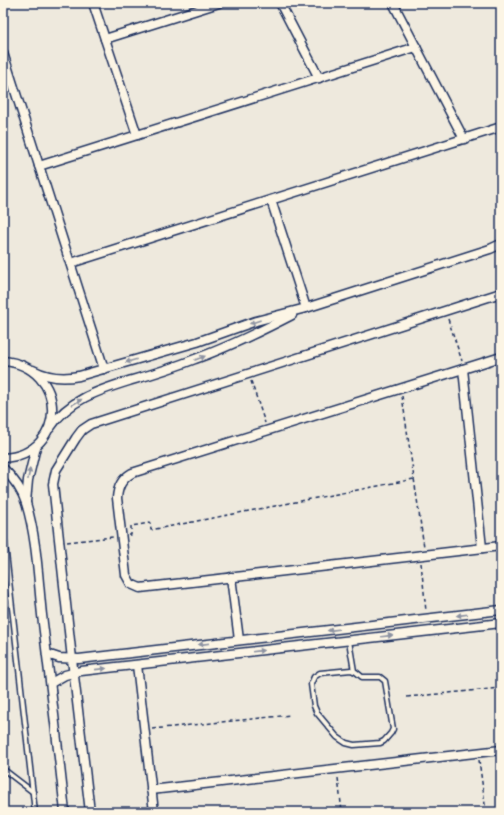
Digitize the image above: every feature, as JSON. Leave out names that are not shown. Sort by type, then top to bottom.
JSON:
[{"type":"street","points":[[94,3],[137,135]]},
{"type":"street","points":[[105,39],[219,3]]},
{"type":"street","points":[[280,3],[319,78]]},
{"type":"street","points":[[393,3],[464,139]]},
{"type":"street","points":[[39,166],[416,47]]},
{"type":"street","points":[[3,53],[104,369]]},
{"type":"street","points":[[71,263],[501,127]]},
{"type":"street","points":[[271,200],[306,308]]},
{"type":"street","points":[[3,361],[24,365],[48,376],[64,378],[79,376],[197,342],[272,316],[306,308],[490,249],[501,244]]},
{"type":"street","points":[[490,249],[501,248]]},
{"type":"street","points":[[90,812],[53,479],[56,470],[82,430],[91,424],[501,293]]},
{"type":"street","points":[[3,458],[14,458],[26,454],[36,447],[44,438],[54,421],[66,409],[88,396],[102,390],[179,366],[209,354],[306,308]]},
{"type":"street","points":[[3,355],[14,362]]},
{"type":"street","points":[[501,357],[132,473],[121,483],[118,493],[126,575],[131,584],[145,588],[501,546]]},
{"type":"street","points":[[464,369],[482,548]]},
{"type":"street","points":[[33,370],[42,379],[49,390],[53,416],[50,428]]},
{"type":"street","points":[[36,447],[28,480],[26,502],[34,546],[65,812]]},
{"type":"street","points":[[3,468],[14,481],[26,502]]},
{"type":"street","points":[[231,577],[239,640]]},
{"type":"street","points":[[47,654],[59,658],[72,659],[501,610]]},
{"type":"street","points":[[51,683],[74,672],[501,623]]},
{"type":"street","points":[[137,665],[154,812]]},
{"type":"street","points":[[151,790],[501,750]]},
{"type":"lane","points":[[3,527],[35,812]]},
{"type":"lane","points":[[349,641],[354,671],[362,677],[380,677],[384,681],[392,729],[388,738],[380,743],[354,745],[346,743],[337,736],[319,717],[315,710],[311,684],[314,677],[320,673],[354,671]]},
{"type":"lane","points":[[3,769],[33,792]]},
{"type":"path","points":[[446,311],[464,369]]},
{"type":"path","points":[[248,374],[267,431]]},
{"type":"path","points":[[401,389],[414,478],[427,619]]},
{"type":"path","points":[[60,543],[131,535],[131,526],[150,523],[151,530],[414,478]]},
{"type":"path","points":[[407,697],[501,688]]},
{"type":"path","points":[[144,729],[291,715]]},
{"type":"path","points":[[478,752],[486,812]]},
{"type":"path","points":[[337,768],[342,812]]}]
